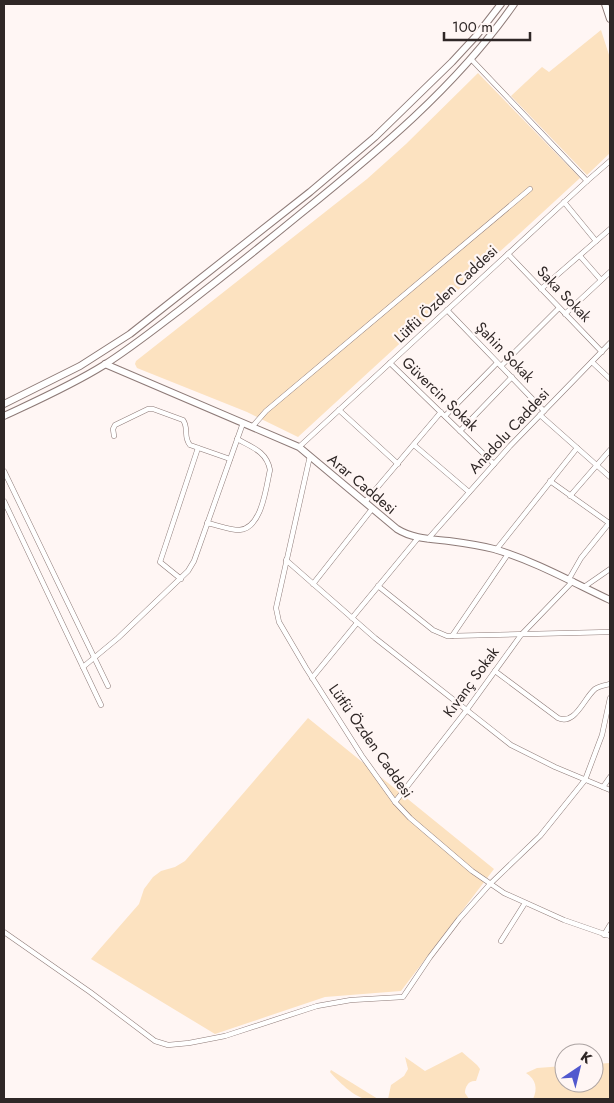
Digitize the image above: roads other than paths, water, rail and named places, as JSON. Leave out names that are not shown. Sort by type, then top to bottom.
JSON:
[{"type":"main road","points":[[4,404],[80,366],[130,334],[302,198],[375,137],[452,62],[477,35],[501,4]]},
{"type":"main road","points":[[4,416],[72,383],[142,339],[340,182],[406,124],[471,59],[514,4]]},
{"type":"main road","points":[[605,4],[610,19]]},
{"type":"main road","name":"Arar Caddesi","points":[[105,364],[299,447],[402,532],[418,538],[468,543],[496,550],[571,580],[610,600]]},
{"type":"street","points":[[471,59],[587,181]]},
{"type":"street","name":"Lütfü Özden Caddesi","points":[[299,447],[564,202],[610,162]]},
{"type":"street","points":[[252,427],[266,411],[530,188]]},
{"type":"street","points":[[564,202],[596,241]]},
{"type":"street","points":[[541,289],[610,228]]},
{"type":"street","name":"Saka Sokak","points":[[508,254],[602,352]]},
{"type":"street","points":[[580,256],[601,280]]},
{"type":"street","points":[[565,314],[610,272]]},
{"type":"street","points":[[365,502],[443,414],[559,308]]},
{"type":"street","name":"Şahin Sokak","points":[[447,310],[512,377],[542,413],[610,477]]},
{"type":"street","name":"Anadolu Caddesi","points":[[428,539],[494,464],[610,343]]},
{"type":"street","points":[[592,362],[610,379]]},
{"type":"street","name":"Güvercin Sokak","points":[[390,363],[494,464]]},
{"type":"street","points":[[460,430],[512,377]]},
{"type":"street","points":[[114,436],[113,429],[116,425],[143,410],[154,409],[183,420],[187,427],[187,442],[191,446],[230,459]]},
{"type":"street","points":[[339,410],[398,464]]},
{"type":"street","points":[[83,667],[118,638],[181,579],[194,561],[243,423]]},
{"type":"street","points":[[207,523],[240,530],[252,524],[260,512],[270,470],[269,463],[259,450],[237,439]]},
{"type":"street","points":[[414,445],[469,492]]},
{"type":"street","points":[[181,579],[160,562],[198,448]]},
{"type":"street","points":[[496,550],[577,448]]},
{"type":"street","points":[[570,496],[610,450]]},
{"type":"street","name":"Lütfü Özden Caddesi","points":[[310,456],[276,603],[277,616],[312,678],[362,756],[395,802],[446,850],[490,884],[525,904],[610,936]]},
{"type":"street","points":[[4,471],[108,686]]},
{"type":"street","points":[[550,481],[610,522]]},
{"type":"street","points":[[4,501],[101,705]]},
{"type":"street","points":[[314,584],[372,509]]},
{"type":"street","name":"Kıvanç Sokak","points":[[395,802],[521,635],[571,580],[581,558],[610,522]]},
{"type":"street","points":[[352,618],[418,538]]},
{"type":"street","points":[[452,636],[508,554]]},
{"type":"street","points":[[286,560],[357,623],[511,745],[610,790]]},
{"type":"street","points":[[584,587],[610,569]]},
{"type":"street","points":[[378,586],[433,630],[452,636],[610,632]]},
{"type":"street","points":[[312,678],[357,623]]},
{"type":"street","points":[[495,671],[558,718],[564,720],[570,719],[596,688],[610,684]]},
{"type":"street","points":[[4,932],[90,992],[155,1041],[164,1045],[173,1046],[225,1036],[317,1006],[351,1000],[402,997],[445,938],[490,884],[540,836],[585,780],[602,735],[610,699]]},
{"type":"street","points":[[603,787],[610,776]]},
{"type":"street","points":[[501,941],[525,904]]},
{"type":"street","points":[[604,934],[610,925]]}]
